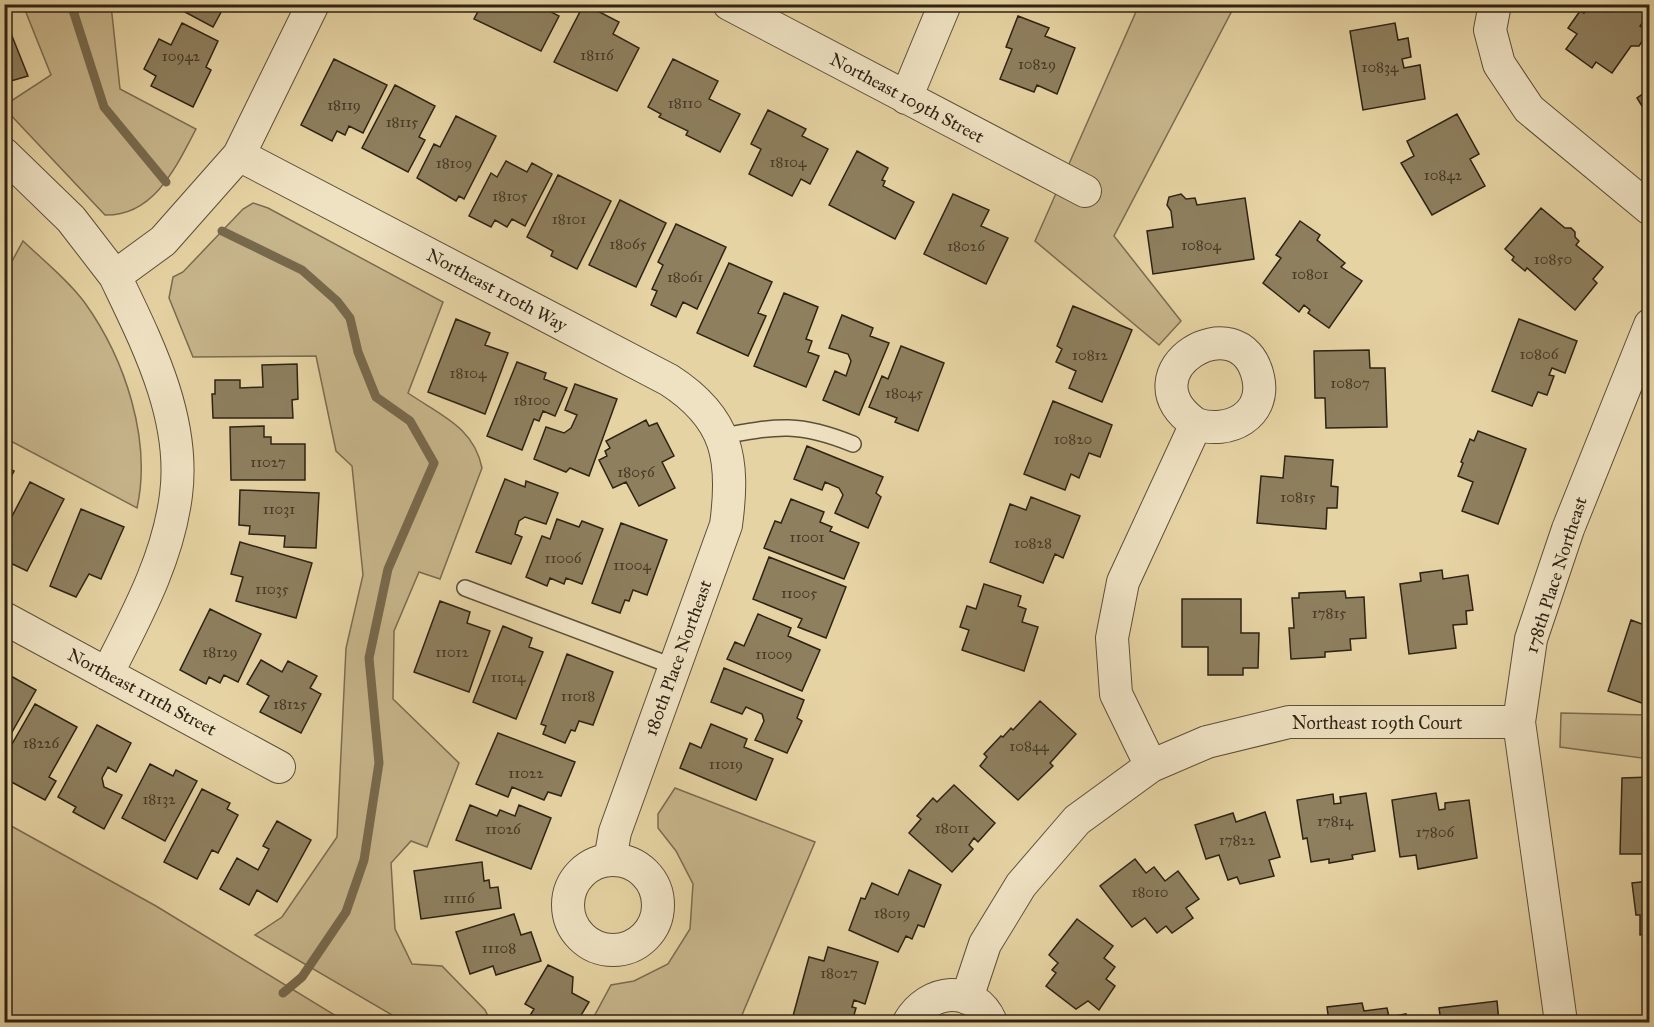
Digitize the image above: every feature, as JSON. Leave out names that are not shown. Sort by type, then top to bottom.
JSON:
[{"type":"street","name":"Northeast 109th Street","points":[[729,4],[1085,191]]},
{"type":"street","points":[[906,98],[945,4]]},
{"type":"street","points":[[1495,4],[1490,30],[1498,64],[1529,109],[1650,209]]},
{"type":"street","points":[[115,276],[163,241],[239,155],[307,16]]},
{"type":"street","points":[[4,154],[71,219],[115,276],[150,349],[167,404],[175,448],[177,493],[168,538],[144,601],[107,674]]},
{"type":"street","name":"Northeast 110th Way","points":[[239,155],[669,380],[690,393],[708,411],[725,445]]},
{"type":"street","name":"178th Place Northeast","points":[[1561,1023],[1519,722],[1531,639],[1568,529],[1650,325]]},
{"type":"street","points":[[1151,766],[1116,694],[1112,638],[1123,582],[1196,424]]},
{"type":"street","name":"180th Place Northeast","points":[[610,860],[615,832],[726,525],[731,489],[725,445]]},
{"type":"street","name":"Northeast 111th Street","points":[[4,618],[279,767]]},
{"type":"street","name":"Northeast 109th Court","points":[[967,998],[985,944],[1021,885],[1077,820],[1151,766],[1207,742],[1289,722],[1519,722]]},
{"type":"street","points":[[909,1023],[926,1001],[953,995],[967,998],[979,1005],[991,1023]]},
{"type":"lane","points":[[725,445],[791,426],[822,431],[853,444]]},
{"type":"lane","points":[[465,588],[675,667]]},
{"type":"shaded area","points":[[23,5],[111,5],[120,89],[196,129],[180,159],[161,187],[137,207],[122,213],[105,215],[5,109],[5,105],[51,75]]},
{"type":"shaded area","points":[[1139,5],[1235,5],[1114,236],[1181,321],[1159,345],[1035,241]]},
{"type":"shaded area","points":[[253,203],[268,208],[443,302],[408,393],[464,432],[478,454],[482,468],[440,579],[419,572],[394,631],[393,699],[459,763],[427,847],[411,841],[391,863],[395,929],[412,964],[442,966],[485,1010],[491,1022],[404,1022],[255,935],[282,917],[337,837],[346,648],[363,575],[352,466],[336,451],[316,356],[193,357],[169,298],[173,277],[183,272],[243,209]]},
{"type":"shaded area","points":[[23,241],[85,303],[112,349],[132,401],[138,428],[141,482],[137,508],[5,438],[5,274]]},
{"type":"shaded area","points":[[1561,713],[1649,715],[1649,759],[1560,747]]},
{"type":"shaded area","points":[[675,788],[815,842],[739,1022],[591,1022],[611,985],[634,981],[668,964],[690,929],[693,884],[676,851],[658,828],[658,814]]},
{"type":"shaded area","points":[[4,822],[156,906],[346,1022],[5,1022]]},
{"type":"building","points":[[170,4],[232,4],[231,8],[225,5],[213,27]]},
{"type":"building","points":[[482,4],[536,4],[559,16],[541,51],[474,19]]},
{"type":"building","points":[[584,4],[619,22],[613,34],[639,48],[617,91],[554,62]]},
{"type":"building","points":[[1587,4],[1650,5],[1650,13],[1640,26],[1644,29],[1645,37],[1639,46],[1631,46],[1612,73],[1596,62],[1592,68],[1566,49],[1577,34],[1568,28],[1580,11],[1584,13],[1589,6]]},
{"type":"building","points":[[4,16],[28,76],[4,83]]},
{"type":"building","points":[[1018,16],[1049,28],[1045,36],[1075,48],[1057,94],[1037,85],[1034,92],[1000,79],[1012,49],[1006,47]]},
{"type":"building","points":[[182,23],[218,41],[206,67],[211,70],[193,107],[151,86],[156,76],[144,69],[159,39],[171,45]]},
{"type":"building","points":[[1395,23],[1398,40],[1408,38],[1411,57],[1402,59],[1404,68],[1420,65],[1425,99],[1363,110],[1350,31]]},
{"type":"building","points":[[334,59],[387,85],[363,133],[349,126],[345,135],[337,131],[332,141],[301,125]]},
{"type":"building","points":[[673,59],[718,81],[709,99],[740,114],[720,152],[686,135],[688,131],[659,117],[661,114],[648,107]]},
{"type":"building","points":[[395,85],[435,106],[419,137],[425,140],[408,172],[362,148]]},
{"type":"building","points":[[1650,89],[1650,119],[1637,98]]},
{"type":"building","points":[[768,110],[806,129],[802,136],[828,149],[810,184],[801,179],[792,196],[749,174],[761,149],[751,144]]},
{"type":"building","points":[[1457,114],[1479,154],[1470,159],[1485,186],[1432,215],[1401,163],[1414,156],[1407,141]]},
{"type":"building","points":[[456,116],[496,136],[464,199],[459,196],[456,201],[417,178],[434,144],[440,147]]},
{"type":"building","points":[[857,151],[888,168],[882,180],[885,181],[883,186],[914,202],[895,239],[829,205]]},
{"type":"building","points":[[506,161],[527,172],[532,163],[552,174],[525,226],[512,219],[507,227],[495,220],[491,227],[469,216],[491,173],[497,177]]},
{"type":"building","points":[[558,175],[611,201],[577,269],[551,256],[553,251],[527,237]]},
{"type":"building","points":[[953,194],[989,210],[981,226],[1008,238],[986,284],[924,254]]},
{"type":"building","points":[[1181,194],[1186,199],[1195,198],[1197,205],[1245,198],[1254,259],[1153,274],[1147,231],[1173,227],[1171,211],[1167,205],[1169,197]]},
{"type":"building","points":[[620,200],[666,223],[636,287],[589,265]]},
{"type":"building","points":[[1541,208],[1565,228],[1571,228],[1579,241],[1576,245],[1603,267],[1593,279],[1597,283],[1575,310],[1527,268],[1525,271],[1512,260],[1514,257],[1505,249]]},
{"type":"building","points":[[1300,221],[1320,235],[1317,240],[1345,263],[1341,267],[1362,281],[1329,328],[1308,313],[1310,310],[1304,305],[1299,312],[1263,283],[1281,258],[1276,255]]},
{"type":"building","points":[[676,224],[726,247],[697,309],[683,302],[676,317],[651,305],[657,291],[652,289],[663,265],[658,262]]},
{"type":"building","points":[[729,263],[772,282],[758,313],[766,316],[748,356],[697,333]]},
{"type":"building","points":[[784,293],[818,307],[806,339],[812,341],[808,352],[819,356],[806,387],[754,366]]},
{"type":"building","points":[[1073,306],[1132,330],[1102,402],[1069,388],[1076,371],[1056,362],[1062,349],[1057,346]]},
{"type":"building","points":[[842,315],[873,328],[870,336],[889,343],[859,415],[823,400],[835,371],[846,376],[851,361],[848,354],[829,348]]},
{"type":"building","points":[[456,319],[490,333],[485,345],[508,353],[485,414],[428,392]]},
{"type":"building","points":[[1519,319],[1577,341],[1565,373],[1552,368],[1549,375],[1554,376],[1547,395],[1538,392],[1532,406],[1492,391]]},
{"type":"building","points":[[901,346],[944,363],[918,431],[895,422],[897,418],[869,407],[882,376],[888,379]]},
{"type":"building","points":[[1369,350],[1370,368],[1385,368],[1387,427],[1326,428],[1325,398],[1315,398],[1314,351]]},
{"type":"building","points":[[517,362],[546,373],[544,379],[567,388],[555,416],[543,411],[539,421],[534,419],[522,450],[487,436]]},
{"type":"building","points":[[297,364],[298,399],[292,400],[293,418],[213,418],[212,394],[215,394],[215,380],[240,380],[240,388],[263,387],[262,365]]},
{"type":"building","points":[[575,384],[617,399],[589,476],[570,468],[566,472],[534,459],[546,427],[564,433],[571,428],[577,415],[565,410]]},
{"type":"building","points":[[1053,401],[1112,425],[1100,457],[1089,453],[1079,478],[1071,474],[1065,490],[1024,474]]},
{"type":"building","points":[[646,420],[649,426],[657,423],[674,456],[662,462],[675,488],[639,506],[626,482],[613,488],[599,460],[607,456],[605,451],[610,448],[606,441]]},
{"type":"building","points":[[264,426],[264,437],[271,437],[271,444],[305,444],[305,480],[231,480],[230,427]]},
{"type":"building","points":[[1478,431],[1526,449],[1498,524],[1462,511],[1473,482],[1458,476],[1470,439],[1474,441]]},
{"type":"building","points":[[807,446],[883,477],[876,493],[881,497],[868,528],[835,513],[843,495],[839,488],[825,482],[822,490],[794,479]]},
{"type":"building","points":[[1285,456],[1333,460],[1331,486],[1338,487],[1337,508],[1327,508],[1326,529],[1257,523],[1261,476],[1283,478]]},
{"type":"building","points":[[4,466],[14,471],[4,490]]},
{"type":"building","points":[[505,479],[525,487],[526,481],[558,493],[546,524],[525,517],[519,521],[515,534],[522,537],[511,564],[476,552]]},
{"type":"building","points":[[30,482],[64,499],[27,571],[4,560],[4,517],[10,520]]},
{"type":"building","points":[[240,490],[319,493],[316,548],[284,547],[285,536],[249,534],[250,526],[239,525]]},
{"type":"building","points":[[1031,497],[1080,516],[1063,558],[1055,554],[1043,583],[990,562],[1010,504],[1026,510]]},
{"type":"building","points":[[791,499],[824,512],[820,522],[832,527],[830,531],[859,543],[844,579],[764,548],[775,521],[781,523]]},
{"type":"building","points":[[81,509],[124,527],[101,579],[89,574],[76,597],[50,586]]},
{"type":"building","points":[[557,519],[579,527],[582,521],[603,529],[582,584],[566,578],[564,584],[550,578],[547,586],[526,577],[542,536],[550,539]]},
{"type":"building","points":[[621,523],[667,540],[647,595],[633,590],[629,601],[625,600],[620,613],[592,603]]},
{"type":"building","points":[[240,542],[312,563],[296,618],[236,601],[243,577],[231,574]]},
{"type":"building","points":[[769,557],[846,587],[826,638],[798,627],[802,619],[753,599]]},
{"type":"building","points":[[1442,570],[1443,579],[1468,575],[1473,610],[1466,611],[1467,624],[1453,625],[1456,648],[1409,654],[1400,584],[1421,581],[1420,573]]},
{"type":"building","points":[[984,584],[1021,596],[1018,606],[1026,609],[1022,622],[1038,627],[1024,671],[962,650],[969,630],[960,627],[967,606],[976,609]]},
{"type":"building","points":[[1345,591],[1346,598],[1364,597],[1366,638],[1350,639],[1351,650],[1325,652],[1325,657],[1291,659],[1289,628],[1294,628],[1292,598],[1299,598],[1299,593]]},
{"type":"building","points":[[1182,599],[1241,599],[1241,633],[1259,633],[1258,668],[1243,668],[1243,675],[1208,675],[1208,647],[1182,647]]},
{"type":"building","points":[[440,601],[470,612],[467,623],[490,631],[469,692],[414,672]]},
{"type":"building","points":[[210,609],[261,634],[238,682],[224,675],[220,683],[209,677],[206,684],[180,670]]},
{"type":"building","points":[[758,614],[791,628],[788,636],[820,650],[802,691],[727,659],[735,642],[744,646]]},
{"type":"building","points":[[1631,620],[1650,627],[1650,706],[1608,691]]},
{"type":"building","points":[[503,626],[532,638],[529,647],[543,652],[516,719],[473,702]]},
{"type":"building","points":[[567,654],[613,672],[593,725],[579,721],[575,731],[571,730],[565,743],[543,734],[546,726],[541,724]]},
{"type":"building","points":[[261,660],[282,672],[288,661],[317,676],[310,688],[321,694],[301,733],[260,712],[269,696],[247,684]]},
{"type":"building","points":[[724,668],[804,700],[797,718],[802,721],[787,753],[755,740],[764,721],[762,714],[746,707],[742,714],[711,702]]},
{"type":"building","points":[[9,675],[36,690],[4,746],[4,683]]},
{"type":"building","points":[[1040,701],[1076,734],[1050,763],[1053,766],[1018,800],[980,766],[987,757],[984,754],[1001,736],[1003,737],[1011,728],[1013,730]]},
{"type":"building","points":[[35,704],[77,727],[49,777],[56,781],[45,800],[4,778],[4,758]]},
{"type":"building","points":[[711,724],[747,739],[744,747],[773,759],[756,800],[680,768],[690,743],[701,748]]},
{"type":"building","points":[[97,725],[131,743],[116,772],[108,767],[102,778],[104,787],[122,795],[104,829],[73,812],[76,807],[58,797]]},
{"type":"building","points":[[498,733],[575,762],[561,796],[548,792],[544,800],[512,787],[508,797],[476,784]]},
{"type":"building","points":[[150,764],[173,776],[176,770],[197,781],[165,841],[122,818]]},
{"type":"building","points":[[1650,777],[1650,854],[1620,854],[1622,778]]},
{"type":"building","points":[[954,785],[995,823],[978,842],[974,838],[969,845],[973,849],[952,872],[909,833],[921,819],[917,816],[933,798],[937,802]]},
{"type":"building","points":[[202,789],[230,803],[227,809],[238,815],[218,853],[212,850],[197,879],[164,862]]},
{"type":"building","points":[[1366,793],[1375,851],[1352,855],[1353,859],[1329,863],[1329,859],[1311,862],[1307,838],[1303,839],[1297,800],[1333,794],[1334,804],[1341,803],[1340,797]]},
{"type":"building","points":[[1436,793],[1439,810],[1445,809],[1445,803],[1469,800],[1477,858],[1418,869],[1416,855],[1400,857],[1392,800]]},
{"type":"building","points":[[470,805],[497,816],[500,810],[515,816],[519,805],[551,818],[531,869],[456,840]]},
{"type":"building","points":[[1265,812],[1280,857],[1269,860],[1274,876],[1240,884],[1237,877],[1228,880],[1219,855],[1206,859],[1195,825],[1233,813],[1236,822]]},
{"type":"building","points":[[277,821],[311,840],[277,902],[257,890],[249,905],[220,889],[237,858],[258,870],[269,849],[263,846]]},
{"type":"building","points":[[1135,859],[1146,873],[1154,867],[1165,881],[1178,871],[1199,899],[1186,908],[1193,918],[1172,933],[1166,926],[1157,933],[1145,918],[1132,927],[1100,886]]},
{"type":"building","points":[[482,862],[484,881],[489,880],[490,888],[498,887],[501,908],[421,919],[414,871]]},
{"type":"building","points":[[909,870],[941,885],[924,927],[918,925],[912,939],[906,936],[898,952],[849,930],[861,898],[865,899],[872,883],[898,895]]},
{"type":"building","points":[[1650,881],[1650,934],[1640,935],[1640,915],[1636,915],[1632,883]]},
{"type":"building","points":[[514,914],[521,935],[531,932],[541,961],[496,975],[493,966],[470,974],[456,932]]},
{"type":"building","points":[[1077,919],[1113,946],[1104,958],[1115,967],[1106,979],[1115,986],[1099,1010],[1088,1001],[1076,1009],[1046,986],[1056,973],[1052,970],[1058,963],[1049,955]]},
{"type":"building","points":[[828,947],[878,962],[865,1004],[854,1000],[852,1007],[856,1008],[852,1022],[816,1022],[793,1016],[809,957],[824,961]]},
{"type":"building","points":[[548,965],[573,977],[572,993],[589,1002],[577,1022],[526,1022],[534,1009],[525,1004]]},
{"type":"building","points":[[1497,1001],[1499,1022],[1441,1022],[1439,1008]]},
{"type":"building","points":[[1362,1003],[1364,1011],[1387,1008],[1389,1017],[1406,1014],[1407,1022],[1329,1022],[1327,1007]]},
{"type":"waterway","points":[[71,4],[104,107],[166,182]]},
{"type":"waterway","points":[[222,231],[302,270],[337,301],[350,318],[358,352],[376,397],[410,421],[434,463],[388,569],[369,658],[379,763],[364,860],[346,912],[302,977],[283,993]]}]
